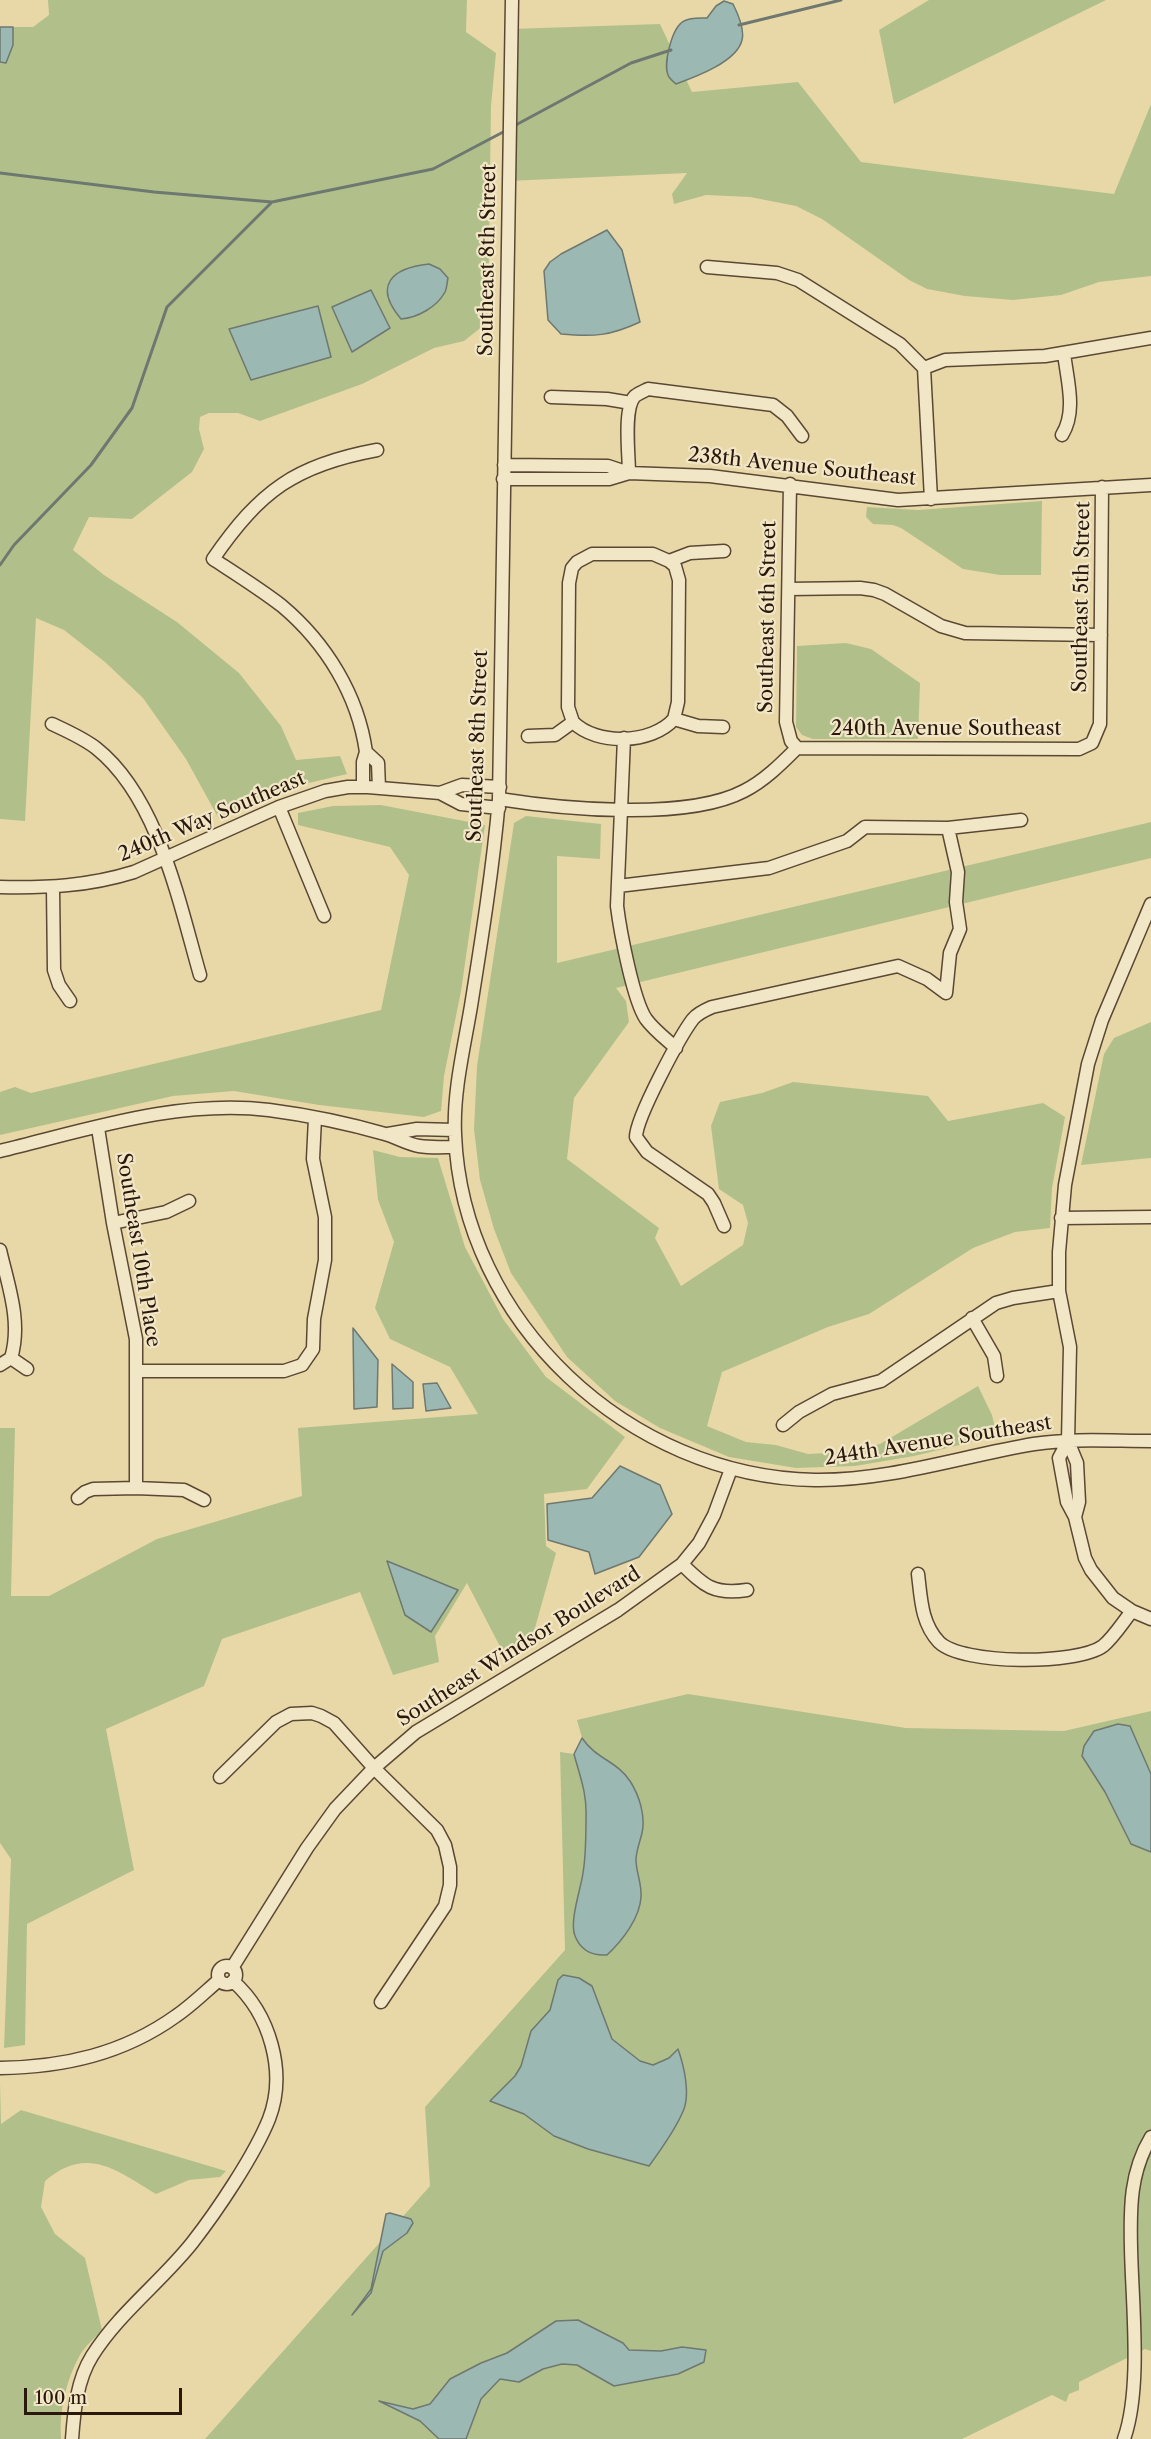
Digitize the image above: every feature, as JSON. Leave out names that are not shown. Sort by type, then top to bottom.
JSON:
[{"type":"street","name":"Southeast 8th Street","points":[[512,0],[499,798],[486,913],[457,1088],[455,1148],[461,1187],[473,1229],[488,1266],[503,1294],[531,1336],[561,1371],[600,1404],[634,1428],[683,1452],[731,1469]]},
{"type":"street","points":[[706,267],[777,273],[798,280],[900,344],[924,368],[931,499]]},
{"type":"street","points":[[924,368],[945,360],[1045,356],[1151,338]]},
{"type":"street","points":[[1062,435],[1071,408],[1064,353]]},
{"type":"street","points":[[629,473],[628,417],[631,403],[635,396],[642,392],[659,389],[773,405],[781,410],[802,436]]},
{"type":"street","points":[[551,397],[607,399],[631,403]]},
{"type":"street","points":[[363,787],[363,762],[366,752],[363,733],[348,690],[319,644],[281,606],[213,559],[234,529],[275,488],[326,461],[376,450]]},
{"type":"street","name":"238th Avenue Southeast","points":[[504,465],[608,466],[629,473],[700,475],[790,484],[882,499],[931,499],[1151,485]]},
{"type":"street","name":"238th Avenue Southeast","points":[[503,479],[609,479],[629,473]]},
{"type":"street","name":"Southeast 6th Street","points":[[790,484],[786,722],[791,741],[797,748]]},
{"type":"street","name":"Southeast 5th Street","points":[[1092,743],[1100,724],[1102,487]]},
{"type":"street","points":[[669,561],[690,553],[724,551]]},
{"type":"street","points":[[592,554],[652,554],[669,561],[675,567],[679,580],[678,702],[674,719],[666,728],[658,732],[624,738],[587,732],[573,722],[568,706],[570,575],[577,561],[592,554]]},
{"type":"street","points":[[789,589],[860,588],[874,590],[941,626],[965,633],[1101,635]]},
{"type":"street","points":[[674,719],[698,726],[723,727]]},
{"type":"street","points":[[528,736],[555,735],[573,722]]},
{"type":"street","points":[[52,724],[96,748],[123,775],[136,795],[166,857],[200,975]]},
{"type":"street","points":[[624,738],[618,886],[619,926],[637,1001],[646,1020],[676,1048]]},
{"type":"street","name":"240th Avenue Southeast","points":[[797,748],[1079,749],[1092,743]]},
{"type":"street","name":"240th Way Southeast","points":[[440,793],[462,785],[499,798],[545,806],[622,809],[664,808],[715,802],[743,792],[759,783],[797,748]]},
{"type":"street","points":[[366,752],[378,763],[379,788]]},
{"type":"street","name":"240th Way Southeast","points":[[0,887],[53,888],[107,880],[134,872],[279,807],[326,791],[363,787],[440,793],[461,804],[499,798]]},
{"type":"street","points":[[279,807],[324,916]]},
{"type":"street","points":[[618,886],[769,868],[847,841],[864,827],[948,828],[1021,820]]},
{"type":"street","points":[[724,1226],[708,1194],[647,1152],[636,1137],[639,1120],[676,1048],[692,1020],[703,1010],[898,966],[927,979],[946,993],[950,953],[960,929],[956,902],[958,872],[948,828]]},
{"type":"street","points":[[53,888],[54,970],[59,985],[70,1001]]},
{"type":"street","points":[[1151,904],[1102,1020],[1088,1064],[1075,1125],[1061,1218],[1059,1291],[1070,1347],[1068,1441],[1077,1463],[1079,1502],[1075,1517],[1079,1540],[1091,1570],[1113,1598],[1132,1611],[1151,1619]]},
{"type":"street","points":[[0,1151],[161,1113],[202,1108],[269,1110],[386,1134],[418,1146],[455,1148]]},
{"type":"street","points":[[136,1371],[284,1371],[302,1365],[313,1349],[314,1319],[327,1237],[313,1159],[315,1118]]},
{"type":"street","name":"Southeast 10th Place","points":[[98,1128],[113,1223],[136,1339],[136,1488]]},
{"type":"street","points":[[386,1134],[417,1129],[454,1130]]},
{"type":"street","points":[[113,1223],[166,1212],[189,1201]]},
{"type":"street","points":[[1061,1218],[1151,1217]]},
{"type":"street","points":[[0,1250],[15,1322],[15,1342],[5,1361],[27,1369]]},
{"type":"street","points":[[783,1425],[799,1412],[832,1394],[881,1381],[996,1303],[1012,1298],[1059,1291]]},
{"type":"street","points":[[972,1318],[994,1356],[997,1376]]},
{"type":"street","name":"244th Avenue Southeast","points":[[731,1469],[785,1478],[816,1480],[852,1478],[1035,1444],[1068,1441],[1151,1441]]},
{"type":"street","name":"Southeast Windsor Boulevard","points":[[232,1968],[321,1828],[335,1809],[374,1768],[416,1732],[618,1610],[682,1564],[699,1543],[714,1515],[731,1469]]},
{"type":"street","points":[[78,1498],[85,1491],[136,1488],[184,1490],[204,1500]]},
{"type":"street","points":[[682,1564],[701,1583],[714,1590],[730,1593],[747,1590]]},
{"type":"street","points":[[918,1574],[922,1609],[932,1633],[940,1643],[955,1652],[975,1657],[1056,1659],[1087,1653],[1102,1646],[1132,1611]]},
{"type":"street","points":[[220,1778],[276,1722],[291,1714],[303,1712],[321,1716],[334,1723],[374,1768],[437,1830],[445,1845],[450,1867],[450,1885],[445,1906],[381,2002]]},
{"type":"street","points":[[227,1966],[232,1968],[236,1976],[233,1982],[226,1984],[219,1980],[218,1975],[221,1968],[227,1966]]},
{"type":"street","points":[[0,2068],[72,2062],[130,2043],[177,2016],[219,1980]]},
{"type":"street","points":[[72,2439],[79,2384],[92,2356],[117,2323],[191,2243],[235,2179],[269,2118],[276,2072],[268,2030],[257,2010],[233,1982]]},
{"type":"street","points":[[1124,2439],[1132,2404],[1134,2373],[1130,2219],[1132,2185],[1141,2153],[1151,2137]]},
{"type":"green space","points":[[48,0],[467,0],[466,32],[496,53],[491,106],[488,322],[464,341],[434,348],[362,384],[260,421],[238,413],[209,413],[200,417],[199,429],[204,449],[192,472],[132,519],[89,517],[73,550],[104,575],[177,622],[239,673],[281,726],[296,760],[340,756],[347,774],[292,787],[219,819],[186,759],[143,698],[105,662],[64,630],[36,618],[25,821],[0,819],[0,62],[6,62],[12,45],[13,27],[33,27],[49,15]]},
{"type":"green space","points":[[929,0],[1106,0],[894,104],[879,30]]},
{"type":"green space","points":[[660,24],[692,92],[798,82],[861,162],[1114,194],[1151,104],[1151,276],[1099,282],[1061,295],[1013,300],[965,296],[927,289],[909,280],[822,219],[796,206],[750,197],[706,195],[674,204],[672,194],[687,173],[508,181],[511,29]]},
{"type":"green space","points":[[1042,501],[1041,575],[1000,575],[963,569],[901,528],[893,525],[873,524],[866,517],[867,507],[918,510]]},
{"type":"green space","points":[[846,643],[871,649],[920,683],[918,739],[813,739],[802,735],[796,727],[797,646]]},
{"type":"green space","points":[[381,805],[485,825],[461,991],[444,1076],[441,1111],[424,1117],[319,1105],[234,1091],[173,1096],[0,1135],[0,1092],[15,1087],[31,1093],[381,1010],[409,875],[390,847],[298,825],[298,813],[333,806]]},
{"type":"green space","points":[[526,816],[601,824],[600,859],[557,856],[557,963],[1151,822],[1151,858],[616,988],[626,1001],[629,1022],[574,1098],[567,1159],[659,1228],[655,1238],[681,1286],[743,1245],[748,1223],[743,1205],[719,1189],[711,1126],[720,1102],[762,1093],[793,1082],[928,1096],[948,1121],[1043,1103],[1065,1117],[1052,1188],[1050,1228],[1015,1232],[973,1248],[869,1314],[828,1327],[722,1372],[707,1426],[746,1442],[776,1445],[808,1454],[844,1452],[880,1444],[978,1386],[992,1415],[997,1436],[914,1456],[855,1466],[796,1468],[729,1457],[660,1428],[615,1401],[567,1357],[511,1273],[494,1229],[480,1180],[474,1129],[477,1066],[514,823]]},
{"type":"green space","points":[[1151,1022],[1151,1158],[1081,1165],[1104,1054],[1114,1038]]},
{"type":"green space","points":[[373,1150],[400,1157],[438,1158],[465,1247],[503,1319],[546,1377],[625,1437],[587,1489],[544,1494],[546,1546],[556,1553],[533,1635],[505,1656],[467,1583],[435,1636],[439,1662],[393,1675],[360,1592],[222,1639],[204,1686],[106,1729],[134,1870],[27,1924],[25,2045],[4,2048],[11,1859],[0,1843],[0,1428],[15,1428],[11,1596],[49,1596],[157,1539],[302,1496],[298,1428],[478,1414],[450,1367],[390,1339],[375,1308],[394,1242],[378,1200]]},
{"type":"green space","points":[[688,1694],[906,1728],[1064,1731],[1151,1711],[1151,2351],[1145,2349],[1079,2382],[1079,2390],[1069,2394],[1066,2402],[1052,2395],[962,2439],[205,2439],[430,2186],[425,2107],[565,1950],[560,1752],[574,1754],[582,1738],[577,1720]]},
{"type":"green space","points":[[0,2082],[1,2124],[21,2110],[226,2171],[220,2177],[189,2180],[156,2194],[114,2170],[88,2163],[74,2164],[60,2170],[45,2181],[41,2207],[55,2234],[85,2258],[102,2330],[82,2352],[67,2385],[62,2407],[61,2439],[0,2439]]},
{"type":"water","points":[[724,1],[733,4],[743,31],[739,48],[714,68],[676,84],[669,77],[667,64],[669,47],[676,31],[684,21],[707,18],[716,6]]},
{"type":"water","points":[[0,27],[13,27],[13,45],[6,63],[0,62]]},
{"type":"water","points":[[607,230],[622,250],[640,322],[602,334],[561,334],[548,320],[544,271],[550,262],[561,254]]},
{"type":"water","points":[[429,264],[440,269],[448,278],[445,292],[426,311],[401,319],[388,297],[390,281],[396,274],[405,270]]},
{"type":"water","points":[[371,290],[390,328],[352,352],[332,307]]},
{"type":"water","points":[[318,306],[331,357],[251,380],[229,329]]},
{"type":"water","points":[[353,1328],[378,1360],[377,1407],[354,1409]]},
{"type":"water","points":[[392,1364],[413,1382],[413,1408],[393,1409]]},
{"type":"water","points":[[437,1383],[451,1408],[426,1411],[423,1384]]},
{"type":"water","points":[[620,1466],[660,1485],[672,1514],[639,1557],[595,1574],[589,1552],[548,1540],[547,1504],[592,1498]]},
{"type":"water","points":[[387,1561],[458,1590],[431,1632],[405,1615]]},
{"type":"water","points":[[1118,1724],[1130,1726],[1151,1774],[1151,1852],[1131,1844],[1105,1792],[1082,1756],[1084,1746],[1094,1731]]},
{"type":"water","points":[[582,1738],[594,1751],[625,1774],[636,1793],[642,1813],[643,1826],[636,1860],[641,1892],[640,1905],[629,1929],[607,1955],[597,1955],[584,1949],[577,1941],[573,1922],[586,1845],[585,1800],[574,1754]]},
{"type":"water","points":[[563,1975],[579,1978],[592,1986],[612,2039],[640,2061],[653,2065],[669,2058],[678,2049],[686,2079],[686,2102],[673,2131],[649,2166],[588,2149],[554,2136],[524,2114],[490,2101],[515,2076],[521,2066],[531,2031],[550,2010],[558,1980]]},
{"type":"water","points":[[386,2214],[411,2219],[413,2223],[407,2233],[383,2251],[371,2293],[352,2315],[371,2289]]},
{"type":"water","points":[[578,2320],[623,2343],[629,2350],[661,2351],[682,2347],[706,2350],[704,2362],[678,2374],[614,2386],[577,2365],[562,2364],[543,2369],[519,2382],[500,2379],[481,2399],[466,2439],[439,2439],[420,2421],[379,2401],[413,2409],[430,2404],[450,2379],[507,2353],[556,2321]]},
{"type":"waterway","points":[[739,25],[841,0]]},
{"type":"waterway","points":[[512,127],[631,63],[671,50]]},
{"type":"waterway","points":[[0,565],[14,545],[91,465],[132,408],[167,307],[272,202],[433,169],[507,130]]},
{"type":"waterway","points":[[0,173],[154,192],[272,202]]}]
